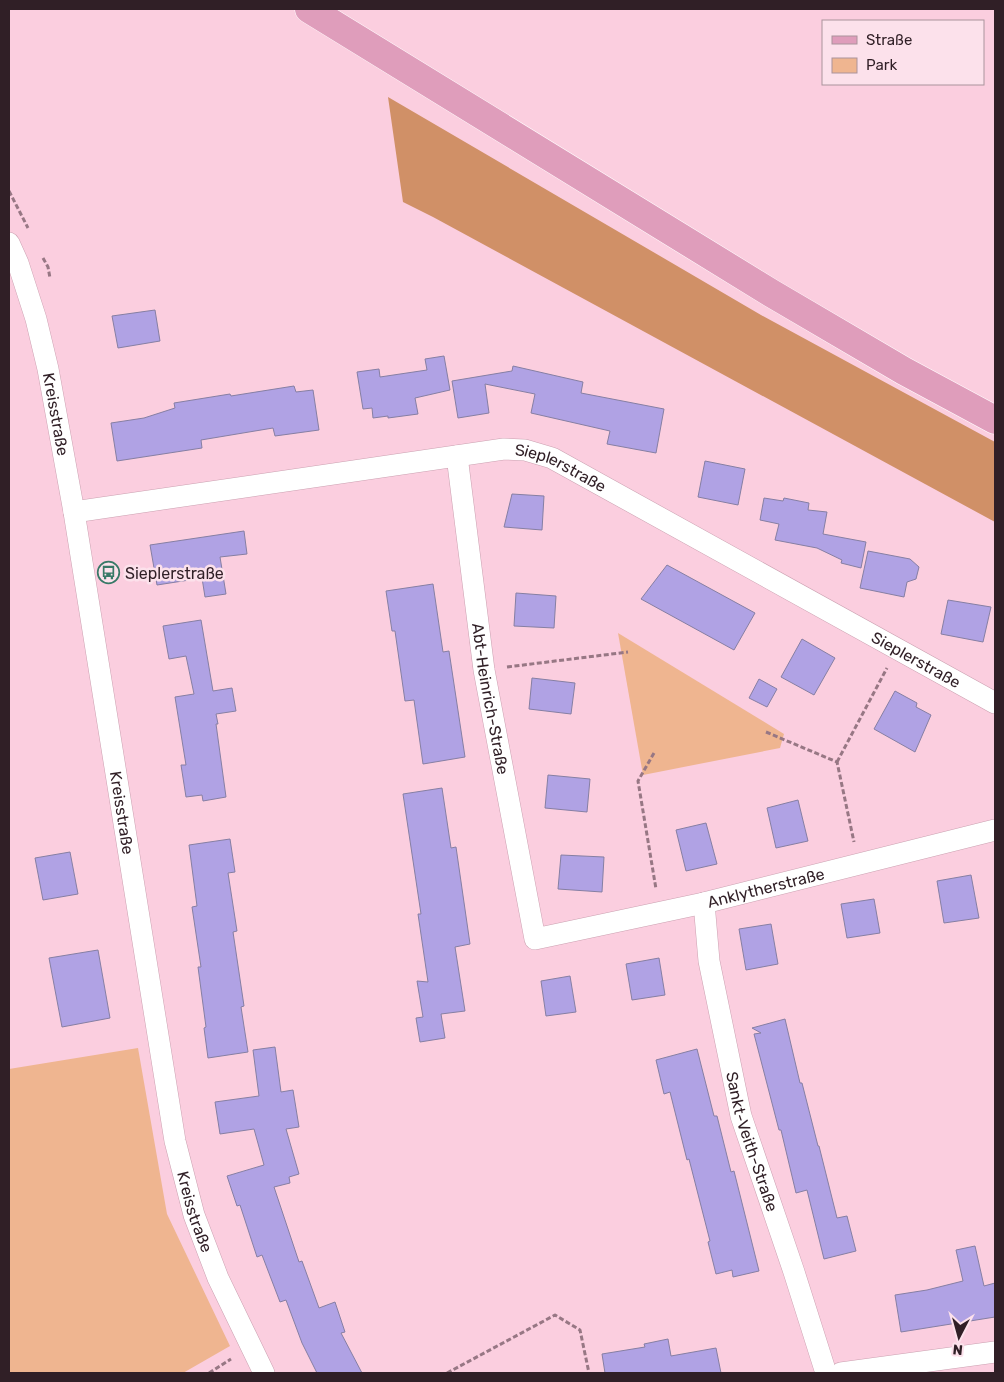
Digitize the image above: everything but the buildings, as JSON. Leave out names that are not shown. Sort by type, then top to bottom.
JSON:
[{"type":"main road","points":[[309,9],[771,293],[904,371],[995,420]]},
{"type":"street","name":"Kreisstraße","points":[[9,243],[18,263],[36,319],[48,370],[74,512],[175,1141],[194,1215],[218,1278],[264,1373]]},
{"type":"street","name":"Sieplerstraße","points":[[74,512],[504,449],[525,450],[552,458],[995,702]]},
{"type":"street","name":"Abt-Heinrich-Straße","points":[[457,456],[484,670],[535,939]]},
{"type":"street","name":"Anklytherstraße","points":[[535,939],[704,903],[995,830]]},
{"type":"street","name":"Sankt-Veith-Straße","points":[[704,903],[708,961],[741,1116],[826,1373]]},
{"type":"street","points":[[841,1373],[995,1352]]},
{"type":"path","points":[[859,864],[837,762],[897,648]]},
{"type":"path","points":[[484,670],[628,652]]},
{"type":"path","points":[[766,732],[837,762]]},
{"type":"path","points":[[654,753],[638,782],[660,912]]},
{"type":"path","points":[[447,1373],[555,1315],[580,1330],[589,1373]]},
{"type":"green space","points":[[618,633],[784,734],[780,748],[643,775]]},
{"type":"green space","points":[[138,1048],[167,1214],[230,1346],[183,1373],[9,1373],[9,1069]]},
{"type":"shaded area","points":[[388,97],[761,315],[995,442],[995,522],[403,202]]},
{"type":"place","name":"Sieplerstraße","points":[[109,573]]}]
